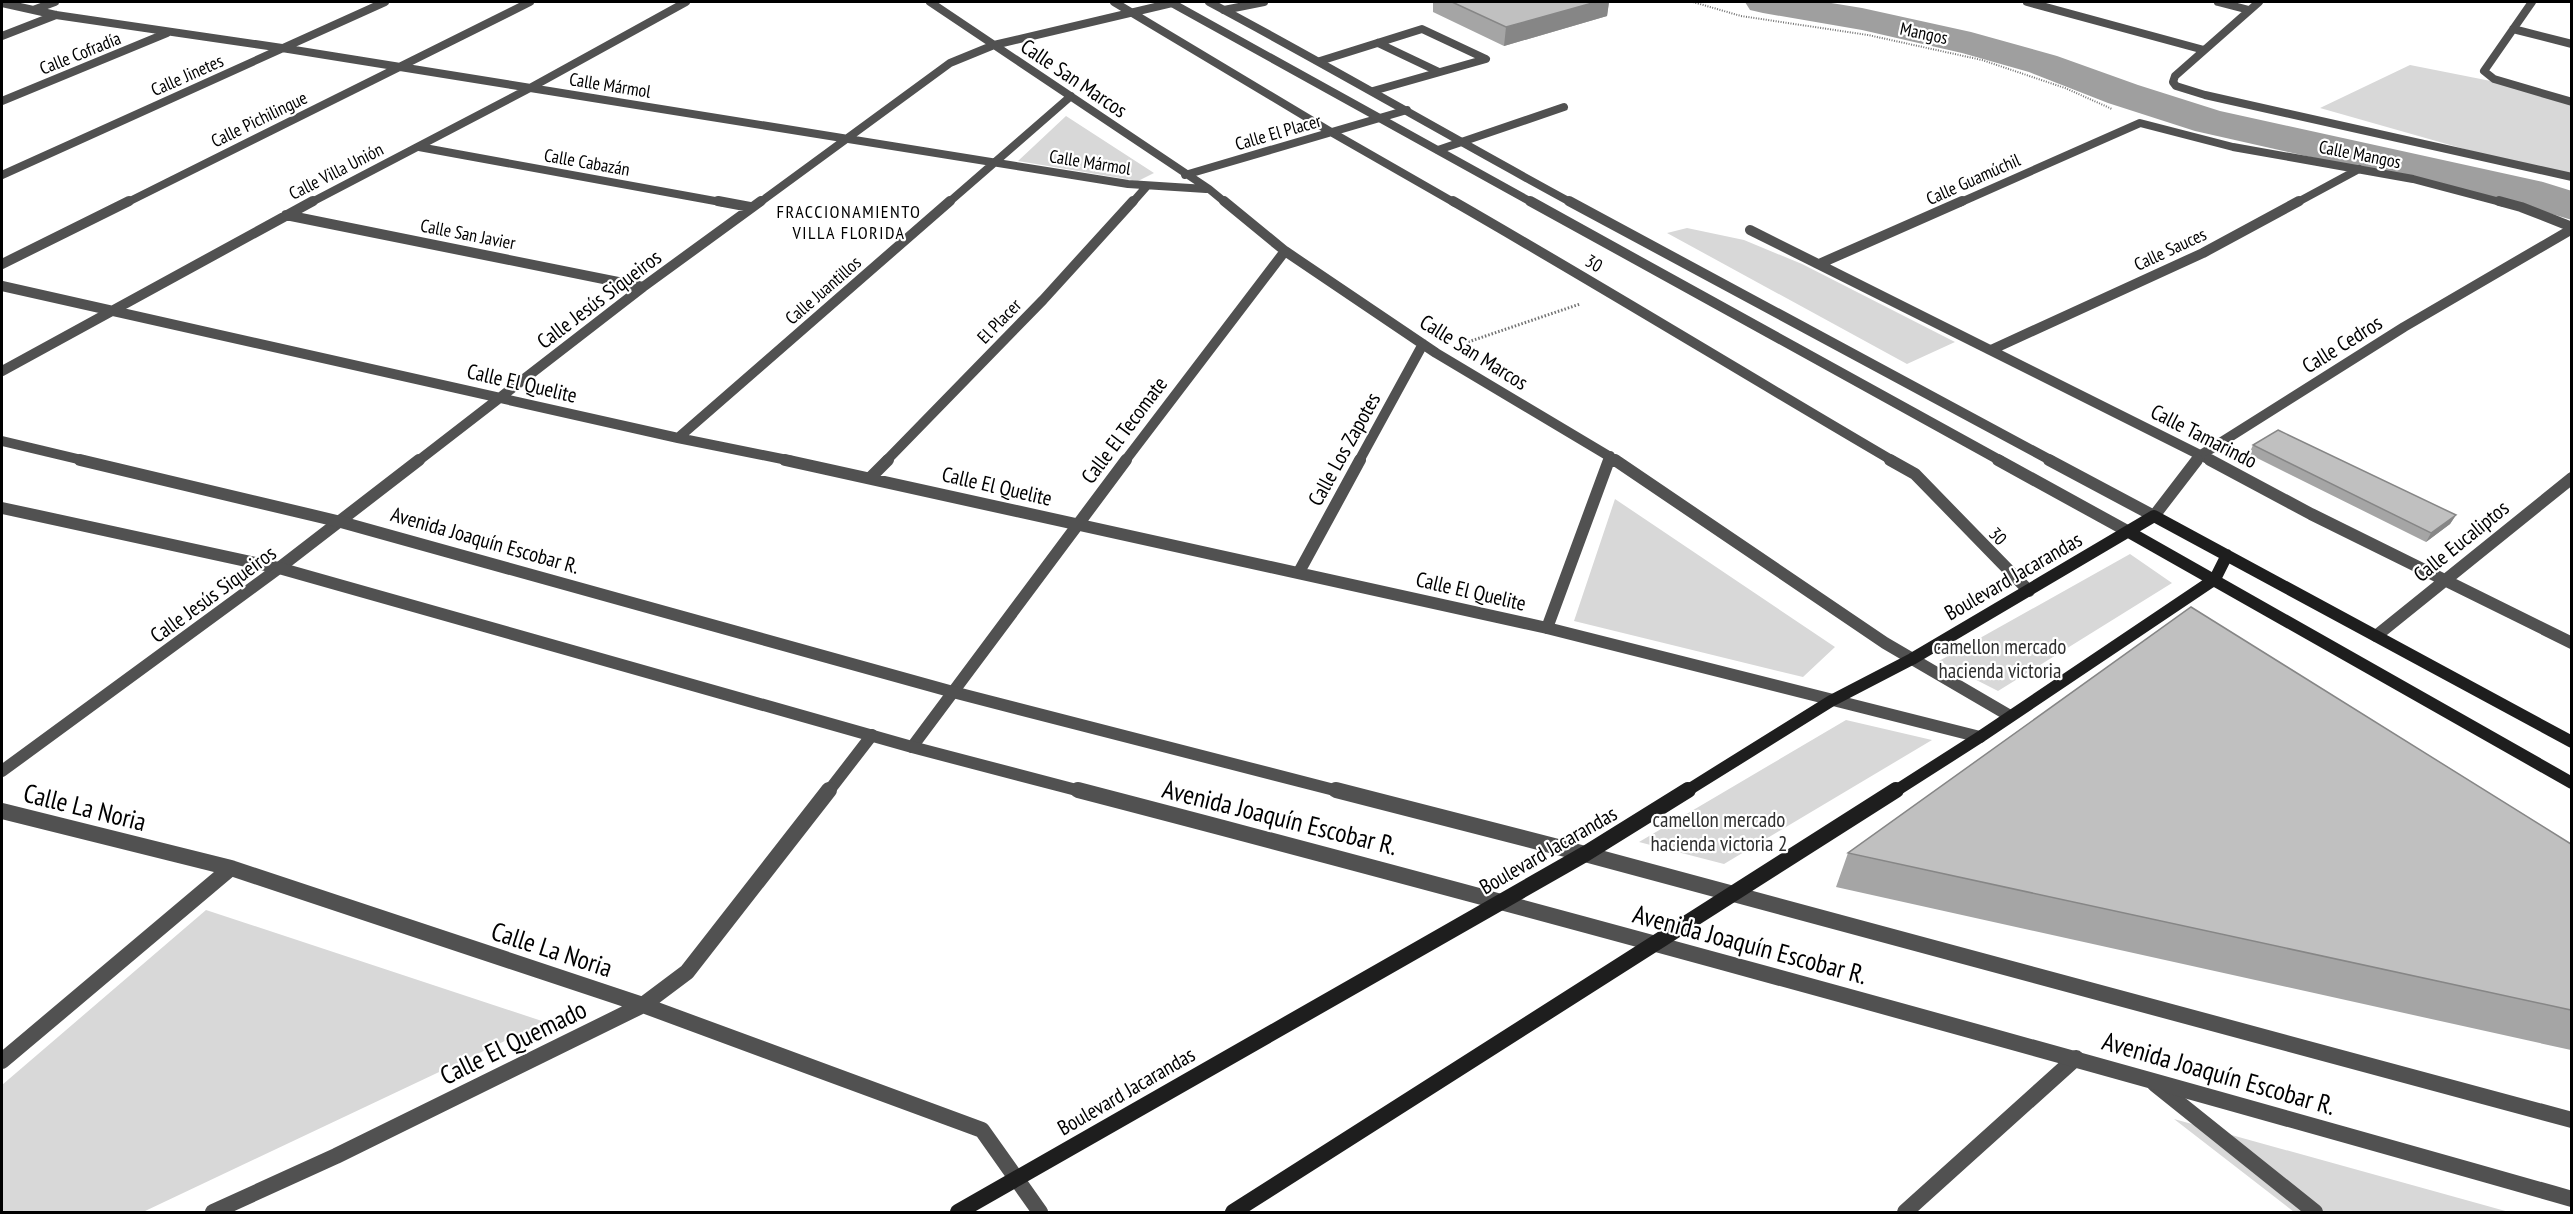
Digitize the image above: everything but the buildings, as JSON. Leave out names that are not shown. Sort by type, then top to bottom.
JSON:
[{"type":"main road","name":"Boulevard Jacarandas","points":[[958,1212],[1585,854],[1831,701],[1912,659],[2154,516]]},
{"type":"main road","points":[[2154,516],[2571,742]]},
{"type":"main road","points":[[2129,532],[2571,783]]},
{"type":"main road","points":[[1233,1212],[2172,614],[2215,579],[2227,555]]},
{"type":"street","points":[[33,10],[55,2]]},
{"type":"street","name":"Calle Jinetes","points":[[2,175],[385,2]]},
{"type":"street","name":"Calle Pichilingue","points":[[2,264],[531,2]]},
{"type":"street","name":"Calle Villa Unión","points":[[2,371],[286,215],[530,88],[686,2]]},
{"type":"street","name":"Calle San Marcos","points":[[930,2],[1209,189],[1285,250],[1436,353],[1610,456],[1912,659],[2010,716]]},
{"type":"street","name":"30","points":[[1114,2],[1331,132],[1614,293],[1680,336],[1915,474],[2029,591]]},
{"type":"street","points":[[1171,2],[2129,532]]},
{"type":"street","name":"Calle Jesús Siqueiros","points":[[2,771],[341,522],[643,287],[750,207],[950,63],[994,45],[1171,2]]},
{"type":"street","points":[[1209,2],[1320,61],[1461,143],[2154,516]]},
{"type":"street","points":[[1224,10],[1264,2]]},
{"type":"street","points":[[2027,2],[2204,50],[2259,2]]},
{"type":"street","points":[[2218,2],[2249,10]]},
{"type":"street","points":[[2532,2],[2484,71],[2486,75],[2494,79],[2571,102]]},
{"type":"street","name":"Calle Mármol","points":[[4,4],[56,15],[282,48],[1147,186],[1209,189]]},
{"type":"street","points":[[2,36],[56,15]]},
{"type":"street","points":[[1320,61],[1422,29],[1485,58],[1373,91]]},
{"type":"street","points":[[2513,29],[2571,44]]},
{"type":"street","name":"Calle Cofradía","points":[[2,101],[169,32]]},
{"type":"street","points":[[1377,43],[1439,72]]},
{"type":"street","name":"Calle Mangos","points":[[2204,50],[2175,76],[2173,82],[2176,86],[2571,177]]},
{"type":"street","name":"Calle Juantillos","points":[[678,438],[1071,96]]},
{"type":"street","points":[[1438,150],[1564,107]]},
{"type":"street","name":"Calle El Placer","points":[[1185,175],[1407,110]]},
{"type":"street","name":"Calle Mangos","points":[[2140,123],[2233,147],[2412,179],[2521,207],[2571,228]]},
{"type":"street","name":"Calle Guamúchil","points":[[1819,264],[2140,123]]},
{"type":"street","name":"Calle Cabazán","points":[[419,147],[750,207]]},
{"type":"street","name":"Calle Sauces","points":[[1991,350],[2203,253],[2359,170]]},
{"type":"street","name":"El Placer","points":[[871,477],[1043,300],[1147,186]]},
{"type":"street","name":"Calle San Javier","points":[[286,215],[643,287]]},
{"type":"street","name":"Calle Cedros","points":[[2154,516],[2201,455],[2404,327],[2571,228]]},
{"type":"street","name":"Calle Tamarindo","points":[[1750,230],[2571,643]]},
{"type":"street","name":"Calle El Tecomate","points":[[953,692],[1076,525],[1285,250]]},
{"type":"street","name":"Calle El Quelite","points":[[2,286],[678,438],[871,477],[1076,525],[1547,628],[1980,737]]},
{"type":"street","name":"Calle Los Zapotes","points":[[1299,572],[1424,344]]},
{"type":"street","name":"Avenida Joaquín Escobar R.","points":[[2,441],[341,522],[953,692],[1585,854],[2571,1120]]},
{"type":"street","points":[[1547,628],[1610,456]]},
{"type":"street","name":"Calle Eucaliptos","points":[[2376,636],[2571,478]]},
{"type":"street","name":"Avenida Joaquín Escobar R.","points":[[2,507],[279,568],[912,747],[1503,901],[1655,945],[2076,1058],[2571,1199]]},
{"type":"street","points":[[912,747],[953,692]]},
{"type":"street","name":"Calle El Quemado","points":[[213,1212],[336,1156],[643,1005],[687,972],[872,735]]},
{"type":"street","name":"Calle La Noria","points":[[2,810],[231,868],[643,1005],[982,1130],[1040,1212]]},
{"type":"street","points":[[2,1061],[231,868]]},
{"type":"street","points":[[1905,1212],[2076,1058]]},
{"type":"street","points":[[2152,1081],[2315,1212]]},
{"type":"path","name":"Mangos","points":[[1693,2],[1741,16],[1868,35],[1982,60],[2065,88],[2140,123]]},
{"type":"path","points":[[1436,353],[1614,293]]},
{"type":"green space","points":[[2410,65],[2511,85],[2571,102],[2571,177],[2320,108]]},
{"type":"green space","points":[[1066,116],[1154,173],[1138,181],[1018,161]]},
{"type":"green space","points":[[1687,228],[1744,240],[1802,264],[1955,342],[1907,364],[1667,233]]},
{"type":"green space","points":[[1615,499],[1835,647],[1803,677],[1574,621]]},
{"type":"green space","name":"camellon mercado hacienda victoria","points":[[2130,554],[2172,583],[1998,691],[1939,661]]},
{"type":"green space","name":"camellon mercado hacienda victoria 2","points":[[1846,720],[1932,740],[1724,864],[1639,842]]},
{"type":"green space","points":[[206,910],[545,1022],[143,1212],[2,1212],[2,1085]]},
{"type":"green space","points":[[2174,1119],[2509,1212],[2294,1212]]},
{"type":"waterway","points":[[1763,2],[1862,19],[1971,44],[2043,64],[2123,94],[2210,122],[2527,192],[2572,206]]},
{"type":"district","name":"FRACCIONAMIENTO VILLA FLORIDA","points":[[849,221]]}]
